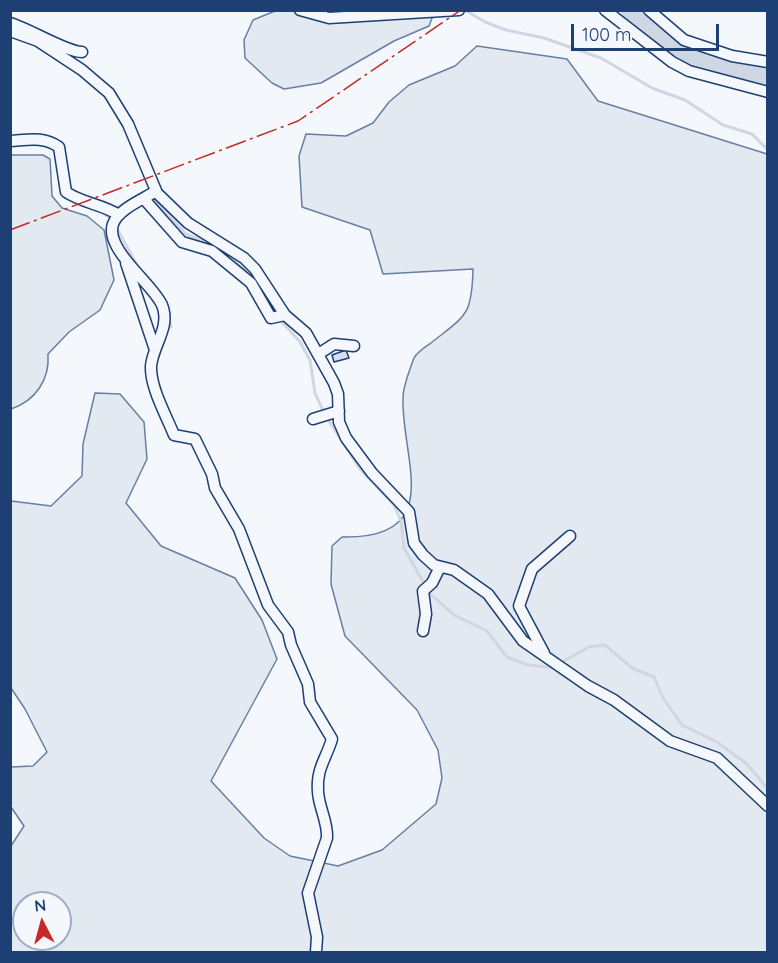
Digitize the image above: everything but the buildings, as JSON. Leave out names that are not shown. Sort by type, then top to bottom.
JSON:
[{"type":"street","points":[[300,10],[329,18],[459,10]]},
{"type":"street","points":[[605,10],[672,62],[689,71],[768,92]]},
{"type":"street","points":[[649,10],[684,40],[732,56],[768,62]]},
{"type":"street","points":[[10,23],[41,34],[69,50],[82,52]]},
{"type":"street","points":[[10,31],[39,41],[82,70],[109,93],[128,124],[156,191],[188,223],[244,258],[255,269],[285,315],[306,333],[320,353],[338,394],[339,422],[346,438],[372,473],[409,512],[414,543],[434,565],[454,570],[488,594],[523,641],[614,700],[670,741],[717,758],[768,806]]},
{"type":"street","points":[[10,141],[33,138],[56,144],[59,147],[66,192],[105,206],[119,215]]},
{"type":"street","points":[[155,351],[150,332],[133,292],[124,258],[112,231],[113,224],[119,215],[156,191]]},
{"type":"street","points":[[144,199],[183,242],[219,255],[251,283],[271,318],[285,315]]},
{"type":"street","points":[[124,258],[161,303],[165,321],[151,364],[152,386],[162,401],[174,435],[195,440],[198,445],[212,474],[214,488],[239,529],[268,605],[288,632],[291,645],[308,684],[310,702],[332,739],[320,764],[318,778],[318,794],[328,830],[327,838],[308,893],[317,937],[316,952]]},
{"type":"street","points":[[320,353],[334,344],[354,346]]},
{"type":"street","points":[[314,418],[339,411]]},
{"type":"street","points":[[545,656],[519,606],[532,569],[570,536]]},
{"type":"street","points":[[423,630],[426,609],[423,591],[432,583],[440,567]]},
{"type":"shaded area","points":[[424,10],[434,13],[429,26],[394,41],[321,83],[284,89],[272,83],[245,58],[244,40],[253,20],[275,11]]},
{"type":"shaded area","points":[[477,46],[567,59],[598,101],[767,154],[767,952],[11,952],[11,846],[24,826],[11,807],[11,767],[33,766],[47,752],[25,709],[11,688],[11,501],[51,506],[82,476],[83,444],[95,393],[120,394],[144,422],[147,459],[126,503],[161,546],[235,578],[262,620],[277,659],[211,781],[264,838],[290,856],[338,866],[382,850],[436,804],[442,778],[438,750],[417,710],[345,636],[331,584],[332,546],[342,537],[375,534],[396,525],[407,510],[411,491],[411,469],[404,422],[405,383],[417,354],[465,313],[471,296],[473,269],[383,274],[370,230],[302,207],[299,156],[306,134],[346,136],[373,123],[389,102],[409,85],[455,66]]},
{"type":"shaded area","points":[[10,155],[43,155],[50,159],[52,196],[62,208],[87,216],[104,230],[114,280],[100,310],[69,332],[48,354],[44,381],[34,395],[11,409]]},
{"type":"waterway","points":[[465,10],[485,22],[506,30],[544,38],[601,58],[652,88],[685,100],[723,125],[752,134],[768,150]]},
{"type":"waterway","points":[[630,10],[681,52],[718,66],[768,77]]},
{"type":"waterway","points":[[57,163],[62,194]]},
{"type":"waterway","points":[[155,201],[186,234],[217,247]]},
{"type":"waterway","points":[[118,207],[126,203]]},
{"type":"waterway","points":[[101,211],[111,219]]},
{"type":"waterway","points":[[117,229],[138,267]]},
{"type":"waterway","points":[[225,252],[251,276]]},
{"type":"waterway","points":[[259,286],[275,312]]},
{"type":"waterway","points":[[166,302],[171,327]]},
{"type":"waterway","points":[[282,322],[300,342],[310,360],[315,393],[324,413]]},
{"type":"waterway","points":[[327,418],[360,469],[394,505],[401,521],[404,548],[425,585]]},
{"type":"waterway","points":[[428,592],[454,615],[487,631],[507,657],[528,665],[556,668]]},
{"type":"waterway","points":[[562,662],[589,647],[605,645],[632,668],[654,677],[663,698],[682,725],[717,742],[747,764],[768,789]]},
{"type":"power","points":[[10,230],[298,121],[461,10]]}]
